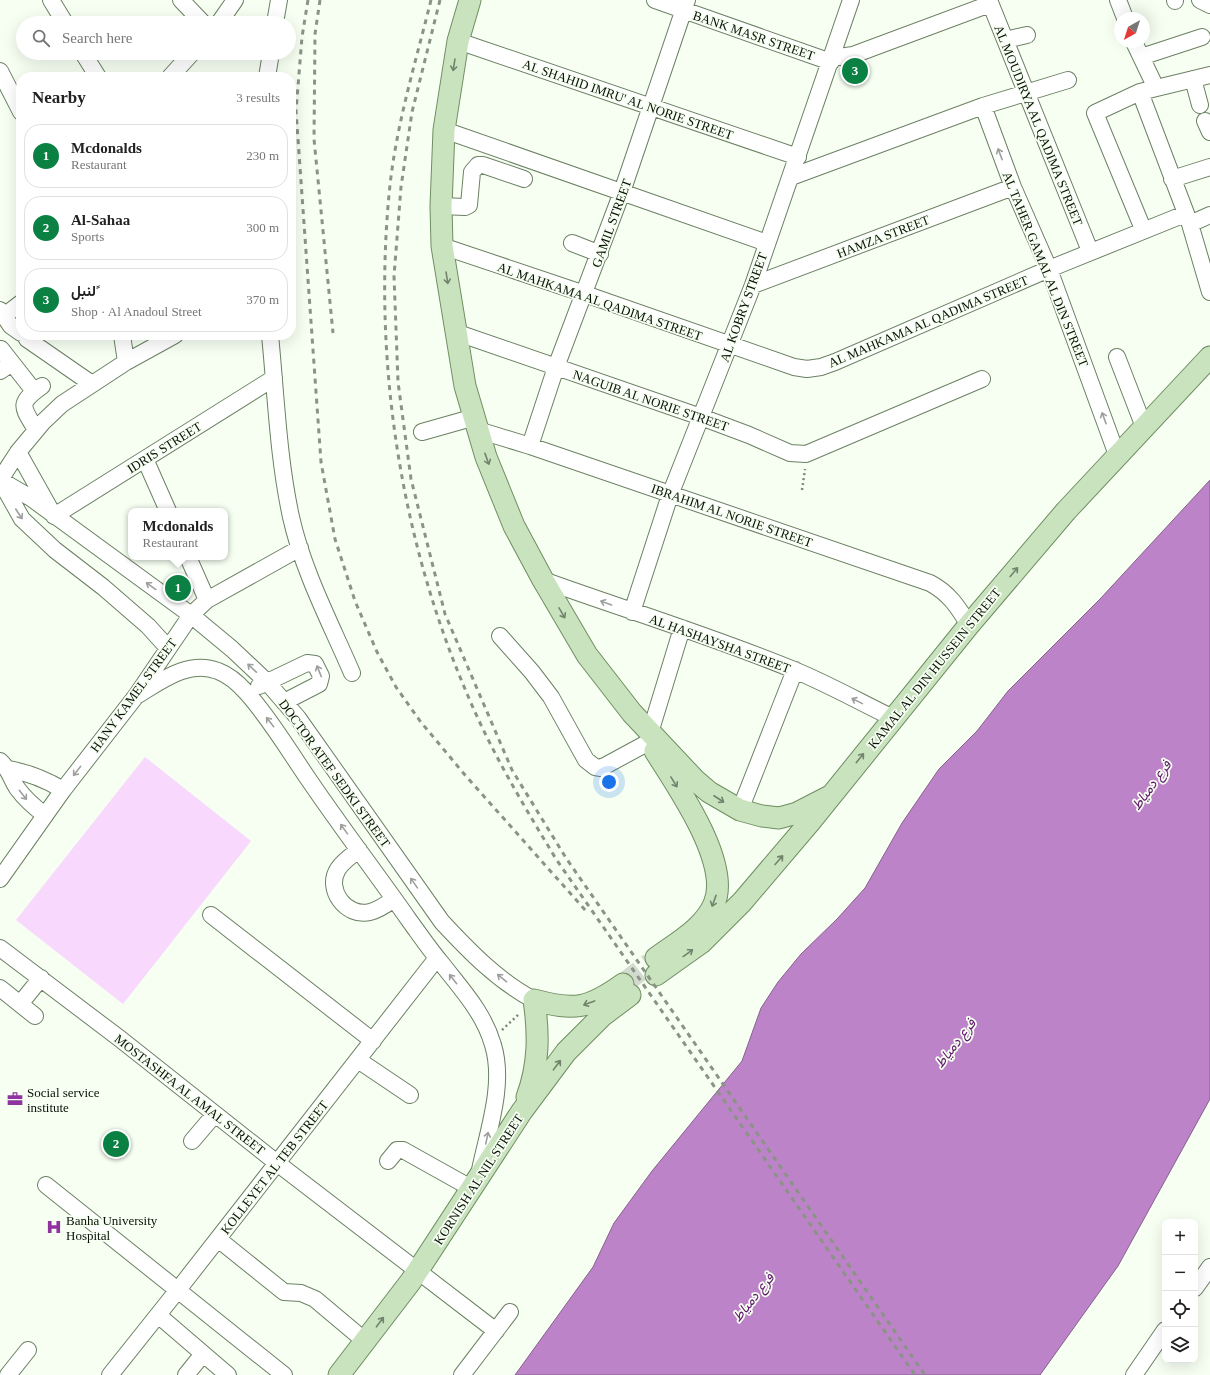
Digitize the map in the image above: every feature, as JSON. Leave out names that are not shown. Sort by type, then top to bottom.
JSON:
[{"type":"main road","points":[[470,0],[458,41],[444,130],[441,206],[442,246],[465,386],[486,457],[514,526],[542,580],[586,654],[650,738],[709,792],[740,810],[762,816],[779,818],[797,813],[830,796]]},
{"type":"main road","name":"KAMAL AL DIN HUSSEIN STREET","points":[[650,738],[704,834],[713,855],[717,876],[717,890],[714,904],[695,928],[653,969],[701,943],[721,925],[782,856],[968,625],[1066,511],[1210,357]]},
{"type":"main road","name":"DOCTOR ATEF SEDKI STREET","points":[[534,1000],[560,1008],[578,1007],[626,990]]},
{"type":"main road","name":"KORNISH AL NIL STREET","points":[[345,1373],[365,1341],[417,1272],[522,1111],[566,1052],[626,990]]},
{"type":"main road","points":[[522,1111],[532,1084],[537,1057],[538,1028],[534,1000]]},
{"type":"street","points":[[51,0],[61,16]]},
{"type":"street","points":[[181,0],[196,16]]},
{"type":"street","points":[[224,16],[235,0]]},
{"type":"street","points":[[276,16],[279,0]]},
{"type":"street","name":"BANK MASR STREET","points":[[655,0],[686,5],[832,58],[853,55],[989,2]]},
{"type":"street","name":"AL KOBRY STREET","points":[[632,612],[670,495],[753,285],[851,0]]},
{"type":"street","points":[[1200,0],[1210,5]]},
{"type":"street","name":"AL MOUDIRYA AL QADIMA STREET","points":[[989,2],[1090,251]]},
{"type":"street","name":"GAMIL STREET","points":[[530,446],[556,367],[585,294],[622,192],[686,5]]},
{"type":"street","points":[[1005,40],[1027,35]]},
{"type":"street","points":[[1141,57],[1202,37]]},
{"type":"street","name":"AL SHAHID IMRU' AL NORIE STREET","points":[[458,41],[798,157]]},
{"type":"street","points":[[1137,48],[1156,88]]},
{"type":"street","points":[[87,60],[95,72]]},
{"type":"street","points":[[175,72],[186,60]]},
{"type":"street","points":[[268,72],[270,60]]},
{"type":"street","points":[[0,72],[16,102]]},
{"type":"street","points":[[1143,229],[1095,116],[1097,111],[1140,92],[1210,75]]},
{"type":"street","points":[[1193,79],[1200,105]]},
{"type":"street","points":[[791,177],[983,106],[1068,80]]},
{"type":"street","points":[[1140,92],[1209,282]]},
{"type":"street","name":"AL TAHER GAMAL AL DIN STREET","points":[[983,106],[1013,187],[1049,269],[1117,455]]},
{"type":"street","points":[[444,130],[767,243]]},
{"type":"street","points":[[441,206],[465,207],[469,205],[472,172],[478,165],[483,165],[524,179]]},
{"type":"street","points":[[1172,179],[1210,167]]},
{"type":"street","name":"HAMZA STREET","points":[[753,285],[1013,187]]},
{"type":"street","name":"AL MAHKAMA AL QADIMA STREET","points":[[442,246],[585,294],[729,346],[794,367],[807,369],[821,367],[1143,229],[1187,219],[1210,216]]},
{"type":"street","points":[[572,243],[600,254]]},
{"type":"street","points":[[16,306],[2,313],[11,326],[16,330]]},
{"type":"street","name":"NAGUIB AL NORIE STREET","points":[[455,332],[701,417],[749,435],[790,453],[806,454]]},
{"type":"street","points":[[21,340],[5,360],[38,389],[25,401],[24,407],[36,430]]},
{"type":"street","points":[[28,340],[92,384]]},
{"type":"street","points":[[123,340],[126,362]]},
{"type":"street","points":[[166,340],[126,362],[62,404],[36,430],[18,452],[0,480],[22,519],[55,550],[103,587],[148,626],[168,648]]},
{"type":"street","points":[[270,340],[286,491],[300,548],[309,575],[352,673]]},
{"type":"street","points":[[1117,357],[1144,427]]},
{"type":"street","name":"IDRIS STREET","points":[[54,516],[274,378]]},
{"type":"street","points":[[806,454],[982,378]]},
{"type":"street","points":[[422,432],[476,423]]},
{"type":"street","name":"IBRAHIM AL NORIE STREET","points":[[476,423],[530,446],[670,495],[930,582],[951,597],[968,625]]},
{"type":"street","points":[[18,452],[54,516]]},
{"type":"street","points":[[144,459],[167,508]]},
{"type":"street","name":"DOCTOR ATEF SEDKI STREET","points":[[0,480],[31,498],[191,615],[232,649],[267,682],[303,724],[442,922],[464,946],[489,968],[519,992],[534,1000]]},
{"type":"street","name":"HANY KAMEL STREET","points":[[0,879],[63,790],[136,696],[191,615],[207,600],[300,548]]},
{"type":"street","points":[[189,560],[207,600]]},
{"type":"street","name":"AL HASHAYSHA STREET","points":[[542,580],[682,628],[795,670],[892,718]]},
{"type":"street","points":[[500,636],[532,672],[551,697],[586,760],[590,764],[601,768],[650,738],[682,628]]},
{"type":"street","points":[[247,692],[307,663],[315,664],[321,676],[319,684],[284,702]]},
{"type":"street","name":"DOCTOR ATEF SEDKI STREET","points":[[136,696],[169,676],[183,670],[200,667],[219,671],[232,678],[247,692],[273,724],[309,780],[394,899],[437,958],[478,1010],[488,1028],[497,1067],[496,1087],[475,1182]]},
{"type":"street","points":[[789,714],[795,670]]},
{"type":"street","points":[[740,810],[793,693]]},
{"type":"street","points":[[4,765],[44,779],[63,790]]},
{"type":"street","points":[[4,765],[17,787],[29,802],[45,815]]},
{"type":"street","points":[[359,850],[338,869],[334,879],[335,890],[339,901],[358,913],[369,913],[394,899]]},
{"type":"street","points":[[211,915],[373,1041]]},
{"type":"street","name":"MOSTASHFA AL AMAL STREET","points":[[0,948],[41,978],[417,1272],[496,1331]]},
{"type":"street","name":"KOLLEYET AL TEB STREET","points":[[110,1375],[437,958]]},
{"type":"street","points":[[20,1004],[41,978]]},
{"type":"street","points":[[0,988],[35,1016]]},
{"type":"street","points":[[358,1060],[410,1095]]},
{"type":"street","points":[[192,1141],[215,1114]]},
{"type":"street","points":[[388,1161],[397,1150],[402,1150],[475,1182]]},
{"type":"street","points":[[46,1185],[284,1375]]},
{"type":"street","points":[[218,1239],[284,1292],[301,1293],[315,1299],[365,1341]]},
{"type":"street","points":[[1198,1284],[1210,1267]]},
{"type":"street","points":[[462,1375],[510,1312]]},
{"type":"street","points":[[158,1315],[228,1375]]},
{"type":"street","points":[[1134,1375],[1162,1334]]},
{"type":"street","points":[[8,1375],[28,1350]]},
{"type":"street","points":[[186,1375],[203,1354]]},
{"type":"path","points":[[802,490],[806,454]]},
{"type":"path","points":[[492,1040],[534,1000]]},
{"type":"shaded area","points":[[145,757],[251,841],[123,1004],[16,920]]},
{"type":"water","name":"فرع دمياط","points":[[1210,480],[1210,1099],[1118,1266],[1040,1375],[515,1375],[593,1267],[614,1223],[652,1171],[742,1061],[761,1008],[778,982],[801,954],[837,919],[865,888],[902,823],[939,769],[977,731],[1008,691],[1100,599]]},
{"type":"tunnel","points":[[623,984],[650,963]]},
{"type":"railway","points":[[308,0],[302,37],[296,111],[321,462],[335,539],[355,601],[377,652],[396,687],[420,721],[465,775],[586,911]]},
{"type":"railway","points":[[320,0],[315,34],[314,139],[333,333]]},
{"type":"railway","points":[[431,0],[397,138],[393,161],[385,250],[385,315],[389,380],[397,446],[409,510],[425,574],[444,636],[487,738],[520,799],[556,859],[915,1375]]},
{"type":"railway","points":[[440,0],[412,112],[401,187],[394,276],[398,382],[411,479],[445,614],[512,770],[566,858],[925,1375]]},
{"type":"place","name":"لنبل ً","points":[[855,71]]},
{"type":"place","name":"Mcdonalds","points":[[178,588]]},
{"type":"place","name":"Social service institute","points":[[15,1099]]},
{"type":"place","name":"Al-Sahaa","points":[[116,1144]]},
{"type":"place","name":"Banha University Hospital","points":[[54,1227]]}]
